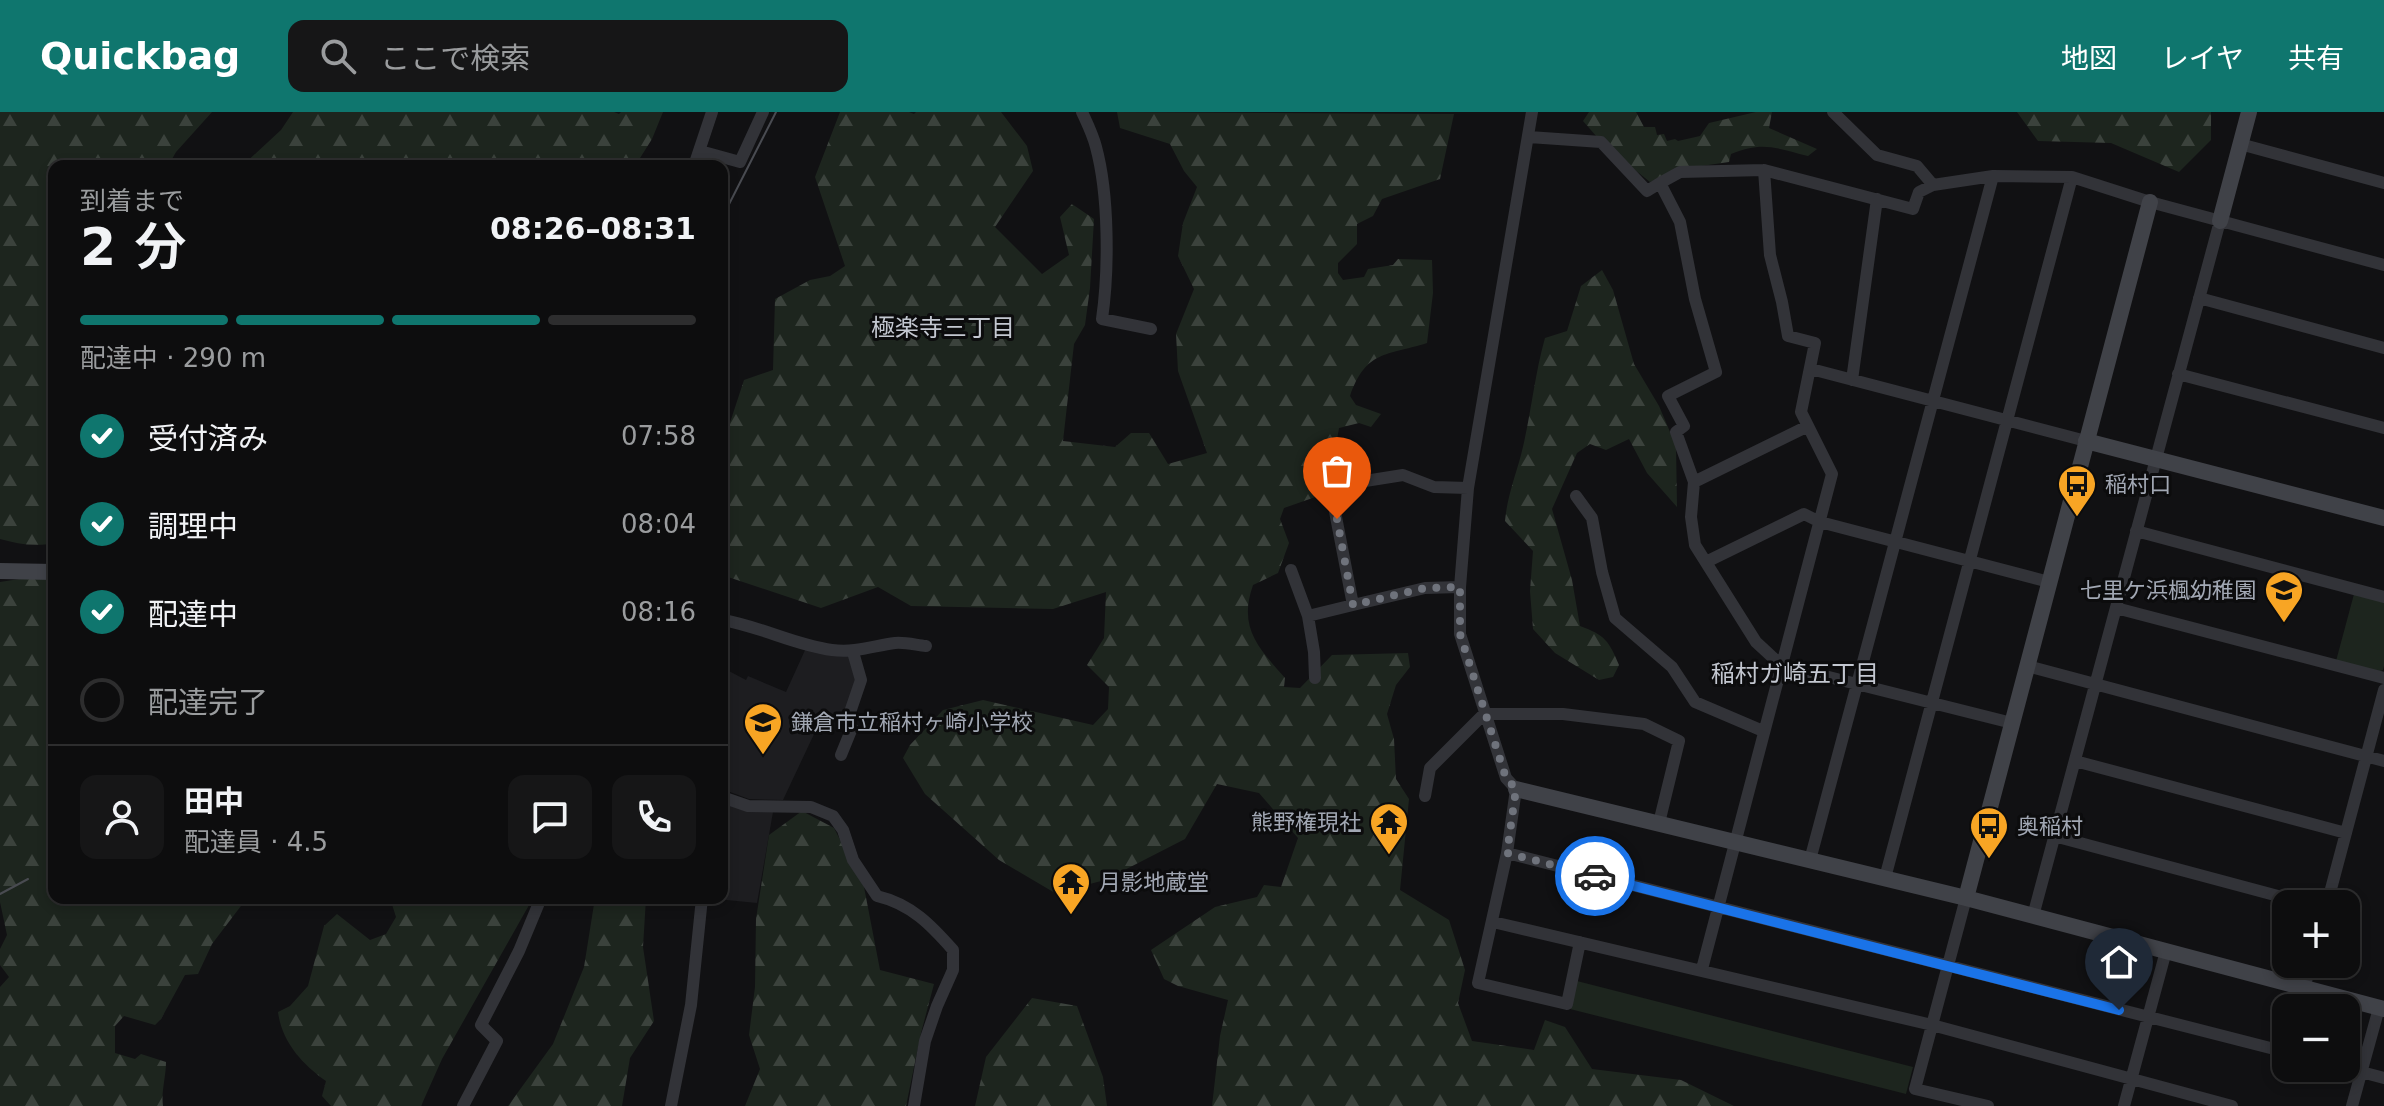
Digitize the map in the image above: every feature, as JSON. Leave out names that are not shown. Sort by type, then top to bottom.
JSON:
[{"type":"street","points":[[696,160],[712,112]]},
{"type":"street","points":[[700,151],[740,162],[763,112]]},
{"type":"street","points":[[1082,112],[1096,147],[1104,200],[1106,287],[1102,319],[1151,329]]},
{"type":"street","points":[[1532,112],[1468,488],[1460,587],[1460,634],[1506,778],[1516,789],[1966,898],[2381,1009],[2352,1106]]},
{"type":"street","points":[[1833,112],[1877,155],[1917,166],[1933,185]]},
{"type":"street","points":[[2033,916],[2249,112]]},
{"type":"street","points":[[1529,137],[1601,142],[1647,191],[1680,172],[1764,170],[1913,209],[1919,192],[1933,185],[1993,176],[2072,177],[2150,202],[2384,265]]},
{"type":"street","points":[[2240,144],[2384,183]]},
{"type":"street","points":[[1702,969],[1832,474],[1801,412],[1815,343],[1788,336],[1770,255],[1764,170]]},
{"type":"street","points":[[1810,860],[1993,176]]},
{"type":"street","points":[[1885,878],[2072,177]]},
{"type":"street","points":[[1660,183],[1680,222],[1695,299],[1716,372],[1668,396],[1684,426],[1676,432],[1694,482],[1691,517],[1695,545],[1756,642],[1781,665],[2012,723]]},
{"type":"street","points":[[1852,380],[1877,199]]},
{"type":"street","points":[[1988,1106],[1915,1089],[2150,202]]},
{"type":"street","points":[[2199,298],[2384,348]]},
{"type":"street","points":[[1811,369],[2384,518]]},
{"type":"street","points":[[2178,374],[2384,428]]},
{"type":"street","points":[[1694,482],[1806,427]]},
{"type":"street","points":[[1353,605],[1332,496],[1335,489],[1375,477],[1403,475],[1434,487],[1468,488]]},
{"type":"street","points":[[1576,496],[1592,518],[1615,618],[1672,667],[1695,702],[1763,731]]},
{"type":"street","points":[[1706,562],[1804,514],[1820,522],[2049,582]]},
{"type":"street","points":[[2136,531],[2384,597]]},
{"type":"street","points":[[1291,570],[1308,616],[1315,678]]},
{"type":"street","points":[[0,571],[48,572]]},
{"type":"street","points":[[1308,616],[1425,588],[1460,587]]},
{"type":"street","points":[[2116,608],[2384,678]]},
{"type":"street","points":[[728,621],[747,624],[810,646],[853,652],[897,643],[926,646]]},
{"type":"street","points":[[841,755],[852,728],[846,724],[861,680],[853,652]]},
{"type":"street","points":[[2027,666],[2384,761]]},
{"type":"street","points":[[2331,890],[2384,690]]},
{"type":"street","points":[[1425,796],[1430,768],[1484,714],[1563,714],[1644,724],[1679,741],[1659,823]]},
{"type":"street","points":[[2075,761],[2346,833]]},
{"type":"street","points":[[1516,789],[1507,853],[1478,983],[1567,1004],[1580,942]]},
{"type":"street","points":[[728,799],[748,806],[811,807],[833,816],[843,830],[853,860],[877,896],[895,900],[925,919],[953,950],[953,970],[925,1041],[914,1106]]},
{"type":"street","points":[[2054,836],[2272,894]]},
{"type":"street","points":[[1507,853],[2272,1048]]},
{"type":"street","points":[[463,1106],[497,1041],[481,1025],[519,951],[539,904]]},
{"type":"street","points":[[671,1106],[691,1005],[701,904]]},
{"type":"street","points":[[1493,922],[1932,1025],[2232,1106]]},
{"type":"street","points":[[2124,1106],[2166,951]]},
{"type":"street","points":[[2304,988],[2307,978]]},
{"type":"street","points":[[2361,1071],[2384,1078]]},
{"type":"shaded area","name":"鎌倉市立稲村ヶ崎小学校","points":[[806,648],[852,657],[859,677],[842,723],[823,715],[783,800],[749,799],[728,791],[728,671],[746,680],[748,676],[786,692]]},
{"type":"shaded area","points":[[728,804],[773,812],[757,903],[728,900]]},
{"type":"green space","points":[[0,112],[212,112],[172,160],[48,160],[48,544],[0,539]]},
{"type":"green space","points":[[293,112],[663,112],[639,160],[248,160],[281,130]]},
{"type":"green space","points":[[840,112],[1001,112],[1027,146],[1033,171],[995,227],[1042,274],[1069,255],[1060,217],[1072,204],[1094,219],[1085,325],[1074,344],[1063,441],[1115,447],[1131,433],[1149,433],[1168,464],[1207,453],[1178,371],[1176,334],[1194,289],[1178,256],[1183,223],[1197,187],[1184,171],[1170,144],[1120,128],[1117,112],[1454,114],[1440,179],[1382,199],[1373,216],[1357,224],[1357,244],[1338,263],[1338,273],[1343,280],[1364,277],[1368,269],[1393,265],[1398,259],[1432,260],[1433,293],[1427,343],[1379,357],[1363,370],[1356,381],[1350,396],[1356,405],[1381,414],[1371,427],[1359,423],[1339,428],[1329,485],[1324,494],[1284,508],[1280,519],[1289,543],[1278,573],[1253,585],[1249,600],[1249,625],[1259,646],[1285,678],[1284,687],[1300,688],[1332,655],[1408,653],[1410,667],[1396,685],[1387,714],[1394,739],[1396,779],[1409,799],[1400,890],[1449,920],[1465,970],[1458,1003],[1472,1041],[1534,1050],[1545,1020],[1565,1027],[1592,1069],[1681,1080],[1734,1106],[1212,1106],[1220,1036],[1228,1000],[1164,979],[1151,950],[1215,907],[1257,897],[1264,885],[1281,887],[1298,838],[1259,793],[1217,784],[1185,839],[1105,880],[1055,893],[999,860],[925,794],[903,758],[910,745],[943,710],[983,700],[1093,725],[1108,709],[1109,687],[1087,665],[1104,638],[1106,592],[1053,609],[911,606],[878,587],[821,608],[728,577],[728,429],[744,380],[773,370],[775,299],[810,280],[830,276],[845,266],[815,177]]},
{"type":"green space","points":[[1589,112],[1636,112],[1644,127],[1655,127],[1657,135],[1664,134],[1667,141],[1678,141],[1700,136],[1709,123],[1756,112],[1772,112],[1769,128],[1817,149],[1808,156],[1770,147],[1752,148],[1731,154],[1729,162],[1680,169],[1650,182],[1604,145],[1583,121]]},
{"type":"green space","points":[[2017,112],[2211,112],[2211,140],[2179,172],[2111,143],[2038,141]]},
{"type":"green space","points":[[1602,270],[1613,290],[1634,364],[1659,406],[1676,446],[1677,507],[1647,473],[1629,439],[1606,450],[1590,444],[1577,453],[1552,509],[1572,580],[1580,626],[1605,640],[1619,665],[1613,677],[1599,680],[1555,653],[1533,629],[1530,591],[1533,551],[1505,521],[1545,338],[1567,331],[1581,286]]},
{"type":"green space","points":[[48,575],[48,904],[242,904],[212,944],[198,974],[185,975],[155,1025],[124,1016],[115,1026],[115,1053],[135,1059],[141,1054],[166,1062],[163,1106],[0,1106],[0,987],[9,977],[0,965],[0,949],[7,935],[0,902],[0,582]]},
{"type":"green space","points":[[2354,594],[2384,602],[2384,666],[2378,672],[2336,661]]},
{"type":"green space","points":[[802,811],[834,828],[864,887],[880,970],[934,984],[906,1106],[745,1106],[760,1069],[749,1035],[755,987],[756,919],[769,835]]},
{"type":"green space","points":[[392,904],[530,904],[442,1059],[421,1106],[331,1106],[322,1096],[326,1081],[294,1051],[284,1033],[278,1012],[290,1006],[308,986],[324,926],[337,914],[370,940],[386,934],[396,917]]},
{"type":"green space","points":[[594,904],[646,904],[643,947],[654,1021],[630,1058],[622,1106],[508,1106],[553,1044],[584,967]]},
{"type":"green space","points":[[1577,981],[1913,1067],[1906,1094],[1570,1009]]},
{"type":"green space","points":[[1032,998],[1077,1006],[1103,1077],[1107,1106],[975,1106],[986,1057]]},
{"type":"tram line","points":[[728,206],[776,112]]},
{"type":"tram line","points":[[0,894],[28,879]]},
{"type":"way so far","points":[[1337,519],[1353,605],[1425,588],[1460,587],[1460,634],[1506,778],[1516,789],[1507,853],[1595,876]]},
{"type":"place","name":"稲村口","points":[[2077,518]]},
{"type":"place","name":"七里ケ浜楓幼稚園","points":[[2284,624]]},
{"type":"place","name":"鎌倉市立稲村ヶ崎小学校","points":[[763,756]]},
{"type":"place","name":"熊野権現社","points":[[1389,856]]},
{"type":"place","name":"奥稲村","points":[[1989,860]]},
{"type":"place","name":"月影地蔵堂","points":[[1071,916]]},
{"type":"district","name":"極楽寺三丁目","points":[[943,328]]},
{"type":"district","name":"稲村ガ崎五丁目","points":[[1795,674]]},
{"type":"route","points":[[1595,876],[2119,1010]]}]
